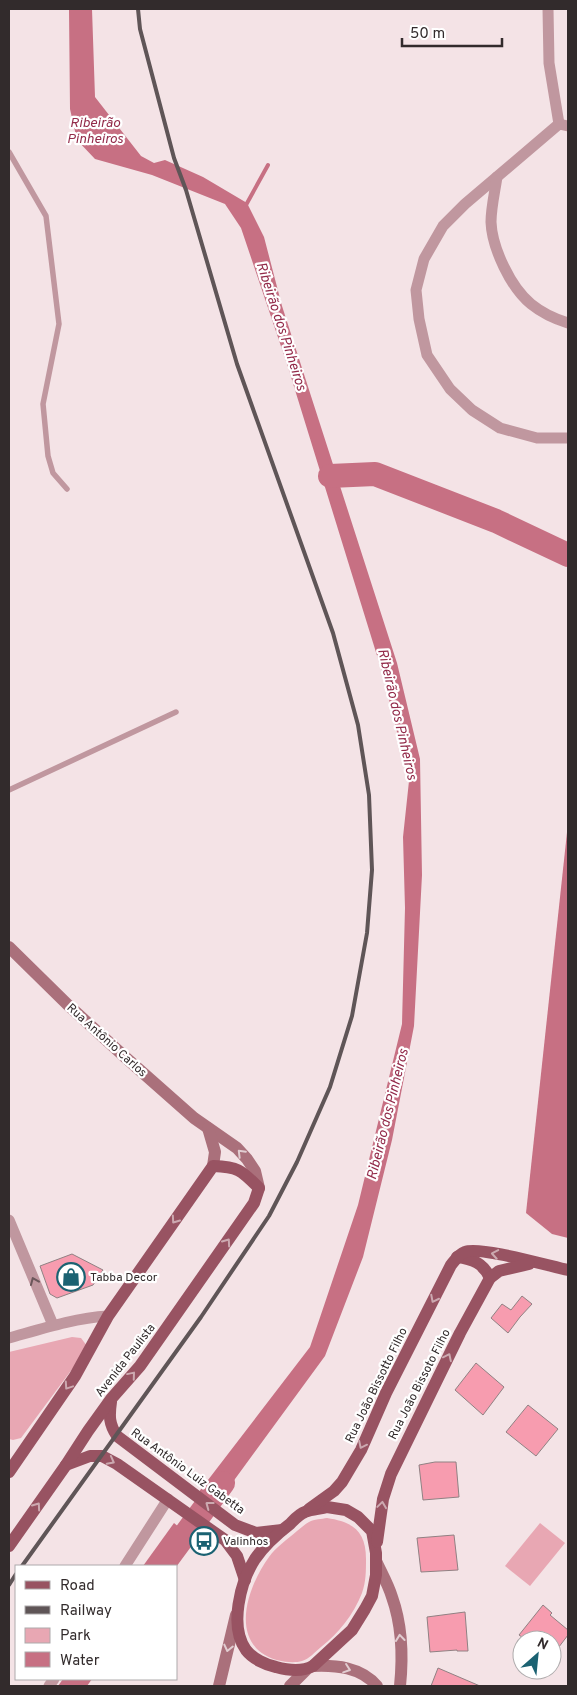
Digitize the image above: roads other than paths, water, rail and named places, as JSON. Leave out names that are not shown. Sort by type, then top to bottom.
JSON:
[{"type":"main road","name":"Rua Antônio Carlos","points":[[10,951],[125,1057],[208,1128],[237,1148],[247,1159],[254,1171],[259,1188]]},
{"type":"main road","points":[[9,1469],[74,1376],[108,1316],[213,1166],[215,1152],[208,1128]]},
{"type":"main road","points":[[213,1166],[230,1167],[244,1172],[259,1188]]},
{"type":"main road","name":"Avenida Paulista","points":[[9,1546],[88,1431],[140,1366],[254,1203],[259,1188]]},
{"type":"main road","points":[[457,1257],[469,1251],[485,1252],[568,1270]]},
{"type":"main road","points":[[457,1257],[475,1261],[482,1266],[490,1278],[499,1271],[510,1267],[534,1262]]},
{"type":"main road","name":"Rua João Bissotto Filho","points":[[305,1512],[334,1491],[342,1482],[361,1450],[386,1393],[457,1257]]},
{"type":"main road","name":"Rua João Bissoto Filho","points":[[309,1668],[352,1630],[372,1596],[376,1575],[376,1557],[383,1500],[391,1474],[460,1333],[490,1278]]},
{"type":"main road","name":"Rua Antônio Luiz Gabetta","points":[[112,1399],[109,1418],[110,1424],[117,1436],[235,1525],[256,1532],[282,1530]]},
{"type":"main road","points":[[66,1465],[83,1458],[102,1456],[117,1464],[225,1540],[237,1556],[245,1580]]},
{"type":"main road","name":"Rua João Bissoto Filho","points":[[377,1686],[366,1677],[341,1666],[280,1668],[266,1665],[249,1654],[245,1649],[239,1634],[237,1610],[245,1580],[258,1555],[282,1530],[305,1512],[327,1508],[346,1510],[358,1517],[372,1531],[376,1557],[392,1597],[397,1616],[402,1670],[400,1686]]},
{"type":"main road","points":[[219,1686],[237,1610]]},
{"type":"main road","points":[[290,1686],[309,1668]]},
{"type":"street","points":[[548,9],[549,64],[564,125],[497,176],[464,204],[443,226],[424,259],[416,290],[419,320],[428,355],[450,389],[472,410],[500,428],[537,438],[568,438]]},
{"type":"street","points":[[497,176],[491,223],[496,249],[514,284],[530,303],[555,319],[568,323]]},
{"type":"street","points":[[9,1220],[54,1326]]},
{"type":"street","points":[[9,1338],[91,1317],[108,1316]]},
{"type":"street","points":[[126,1565],[170,1501]]},
{"type":"lane","points":[[9,152],[46,216],[59,324],[43,404],[48,456],[53,473],[67,489]]},
{"type":"lane","points":[[9,790],[176,712]]},
{"type":"water","name":"Ribeirão Pinheiros","points":[[69,9],[92,9],[95,97],[141,156],[154,163],[165,160],[203,177],[247,203],[264,237],[282,306],[397,663],[420,759],[422,875],[414,1026],[392,1140],[363,1257],[325,1356],[216,1505],[198,1493],[310,1347],[358,1205],[402,1024],[405,908],[403,837],[409,781],[383,675],[287,364],[241,228],[225,204],[152,175],[95,159],[77,140],[70,109]]},
{"type":"water","points":[[568,823],[568,1238],[552,1234],[526,1213]]},
{"type":"water","points":[[174,1523],[192,1538],[173,1565],[144,1565]]},
{"type":"water","points":[[62,1680],[91,1680],[87,1686],[58,1686]]},
{"type":"waterway","points":[[246,205],[268,165]]},
{"type":"waterway","points":[[330,476],[375,474],[496,521],[568,555]]},
{"type":"waterway","name":"Ribeirão dos Pinheiros","points":[[163,1565],[223,1483]]},
{"type":"railway","points":[[23,1565],[201,1317],[269,1216],[297,1162],[330,1087],[352,1016],[367,933],[372,870],[369,795],[358,725],[333,633],[237,364],[186,190],[174,158],[140,29],[138,9]]},
{"type":"railway","points":[[9,1585],[15,1576]]},
{"type":"place","name":"Tabba Decor","points":[[71,1277]]},
{"type":"place","name":"Valinhos","points":[[204,1541]]}]
